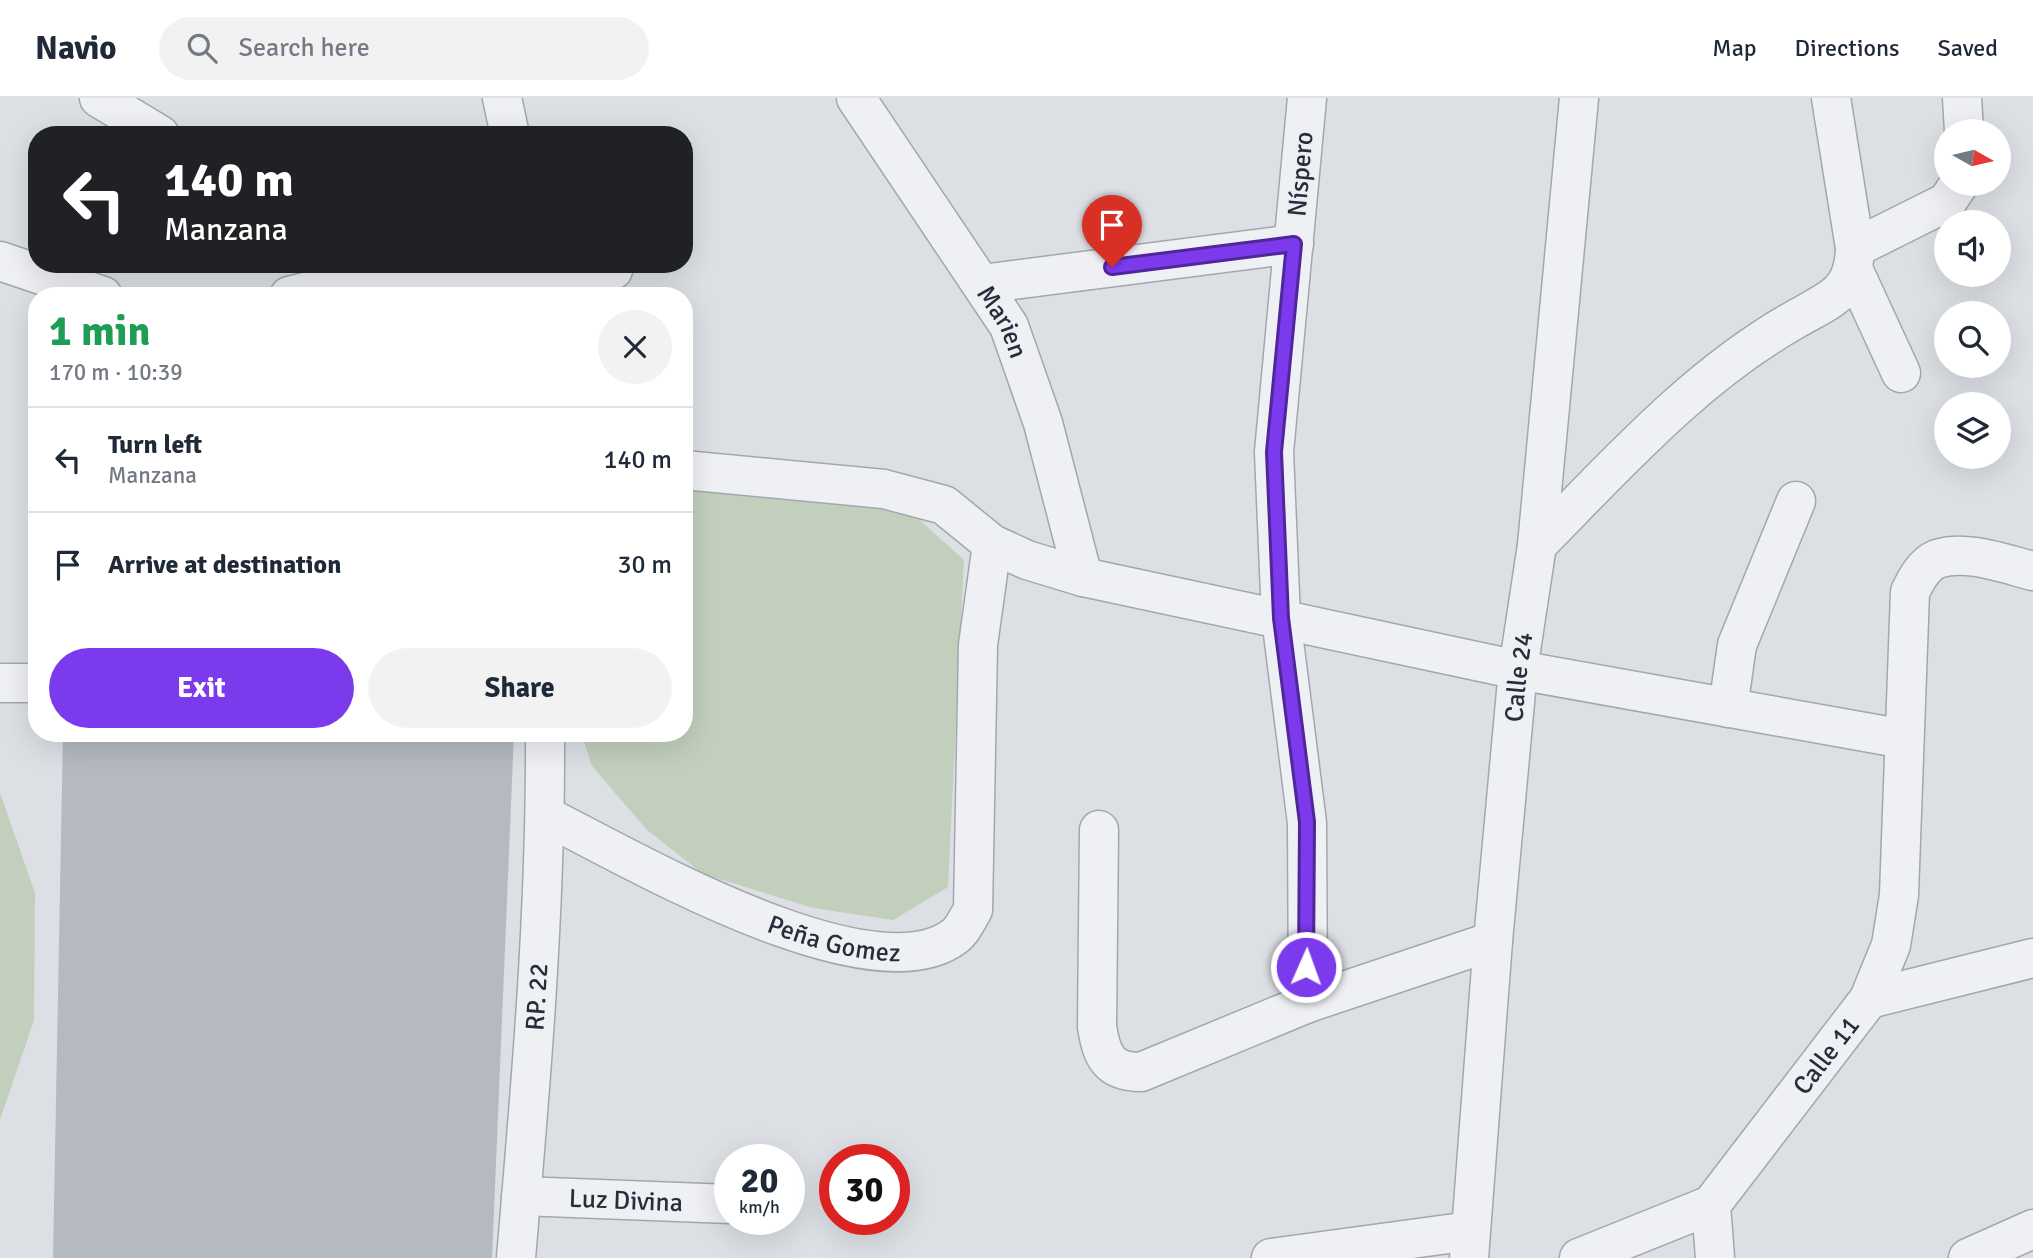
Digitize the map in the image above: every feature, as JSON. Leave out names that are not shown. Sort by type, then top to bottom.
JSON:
[{"type":"street","points":[[99,98],[145,126]]},
{"type":"street","points":[[502,98],[508,126]]},
{"type":"street","name":"Marien","points":[[856,98],[1009,326],[1043,423],[1083,577]]},
{"type":"street","name":"Níspero","points":[[1307,98],[1274,452],[1281,618],[1307,822],[1308,1003]]},
{"type":"street","name":"Calle 24","points":[[1470,1244],[1493,942],[1518,670],[1537,545],[1579,98]]},
{"type":"street","points":[[1831,98],[1841,144],[1855,259],[1901,373]]},
{"type":"street","points":[[1962,98],[1963,119]]},
{"type":"street","points":[[1537,545],[1671,410],[1757,341],[1841,293],[1855,259],[1947,202],[1951,196]]},
{"type":"street","points":[[982,284],[1294,244]]},
{"type":"street","points":[[0,261],[28,271]]},
{"type":"street","points":[[35,273],[77,287]]},
{"type":"street","points":[[317,287],[360,273]]},
{"type":"street","points":[[428,273],[525,280],[587,273]]},
{"type":"street","points":[[693,471],[884,489],[944,505],[992,544],[1027,560],[1083,577],[1518,670],[1904,739]]},
{"type":"street","points":[[1728,708],[1737,645],[1796,501]]},
{"type":"street","name":"Peña Gomez","points":[[545,816],[737,910],[828,944],[876,953],[926,950],[956,936],[973,910],[978,645],[992,544]]},
{"type":"street","points":[[1869,999],[1891,945],[1899,895],[1910,592],[1921,572],[1937,559],[1979,556],[2033,571]]},
{"type":"street","points":[[0,683],[28,683]]},
{"type":"street","name":"RP. 22","points":[[516,1258],[538,1007],[545,742]]},
{"type":"street","points":[[1099,830],[1097,1027],[1100,1046],[1108,1062],[1124,1072],[1141,1072],[1308,1003],[1493,942]]},
{"type":"street","name":"Calle 11","points":[[1711,1205],[1869,999],[2033,958]]},
{"type":"street","name":"Luz Divina","points":[[521,1196],[714,1203]]},
{"type":"street","points":[[1579,1258],[1711,1205],[1715,1258]]},
{"type":"street","points":[[1968,1258],[2033,1229]]},
{"type":"street","points":[[1271,1258],[1470,1244]]},
{"type":"green space","points":[[693,486],[902,504],[964,560],[948,887],[893,920],[813,908],[703,874],[647,830],[592,766],[584,742],[693,742]]},
{"type":"green space","points":[[0,793],[35,893],[34,1020],[0,1120]]},
{"type":"building","points":[[63,742],[514,742],[492,1258],[53,1258]]},
{"type":"route","points":[[1112,267],[1294,244],[1274,452],[1281,618],[1307,822],[1306,967]]}]
